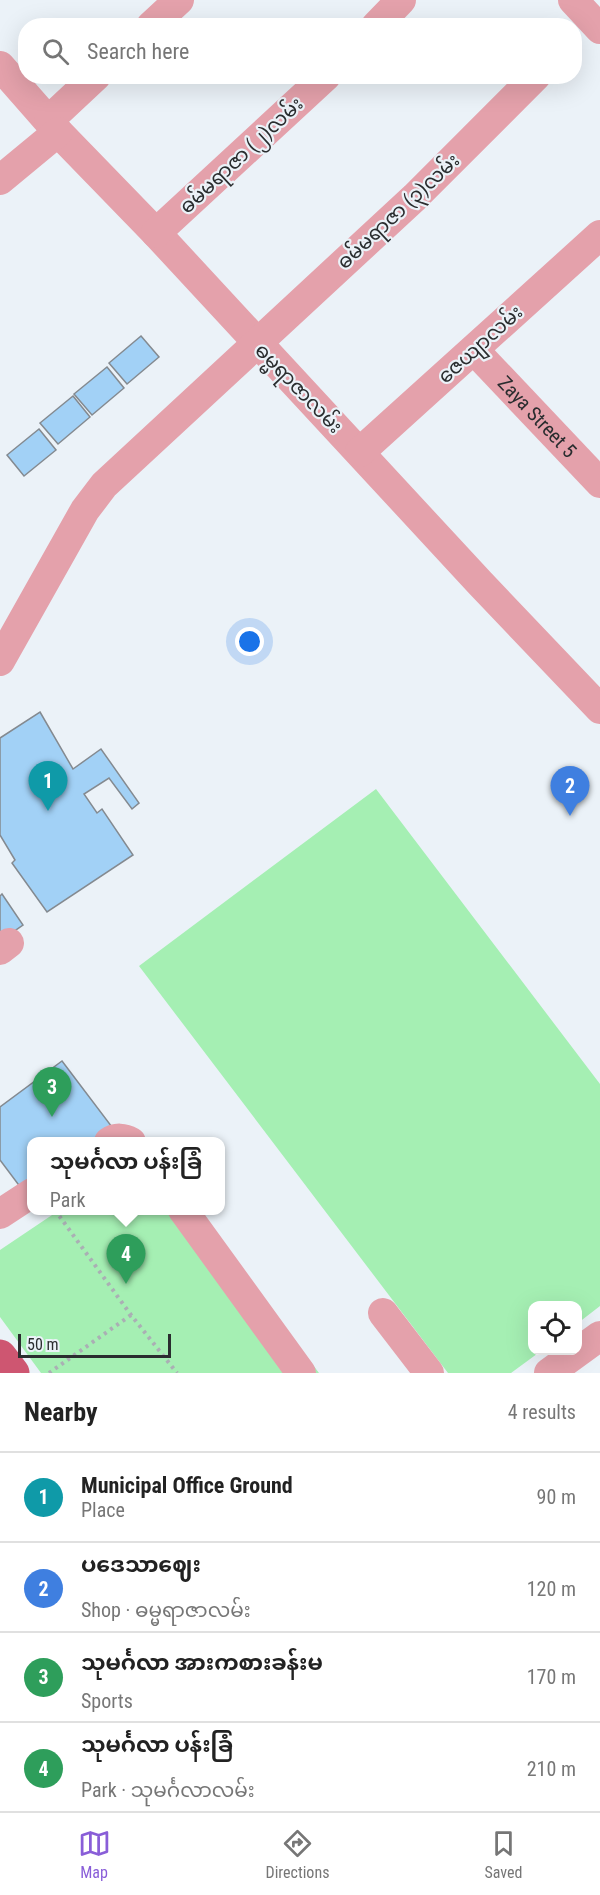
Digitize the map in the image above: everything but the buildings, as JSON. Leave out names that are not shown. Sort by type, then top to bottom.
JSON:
[{"type":"main road","points":[[0,1356],[13,1373]]},
{"type":"street","points":[[160,18],[179,0]]},
{"type":"street","points":[[384,18],[401,0]]},
{"type":"street","name":"ဓမ္မရာဇာလမ်း","points":[[0,66],[53,126],[156,233],[256,343],[600,709]]},
{"type":"street","points":[[0,180],[53,126],[89,84]]},
{"type":"street","name":"ဓမ်မရာဇာ (၂)လမ်း","points":[[156,233],[317,84]]},
{"type":"street","name":"ဓမ်မရာဇာ (၃)လမ်း","points":[[0,662],[85,510],[104,485],[415,197],[528,84]]},
{"type":"street","name":"ဇေယျာလမ်း","points":[[360,452],[598,242]]},
{"type":"street","name":"Zaya Street 5","points":[[474,350],[600,483]]},
{"type":"street","points":[[0,1214],[27,1196]]},
{"type":"street","points":[[187,1215],[301,1373]]},
{"type":"street","points":[[383,1313],[429,1373]]},
{"type":"street","points":[[549,1373],[600,1336]]},
{"type":"path","points":[[59,1215],[131,1315],[177,1373]]},
{"type":"path","points":[[49,1373],[131,1315]]},
{"type":"green space","points":[[376,789],[600,1084],[600,1306],[582,1320],[582,1301],[528,1301],[528,1355],[536,1355],[511,1373],[448,1373],[139,966]]},
{"type":"green space","points":[[52,1215],[201,1215],[319,1373],[41,1373],[0,1317],[0,1250]]},
{"type":"place","name":"Municipal Office Ground","points":[[48,811]]},
{"type":"place","name":"ပဒေသာဈေး","points":[[570,816]]},
{"type":"place","name":"သုမင်္ဂလာ အားကစားခန်းမ","points":[[52,1117]]},
{"type":"place","name":"သုမင်္ဂလာ ပန်းခြံ","points":[[126,1284]]}]
